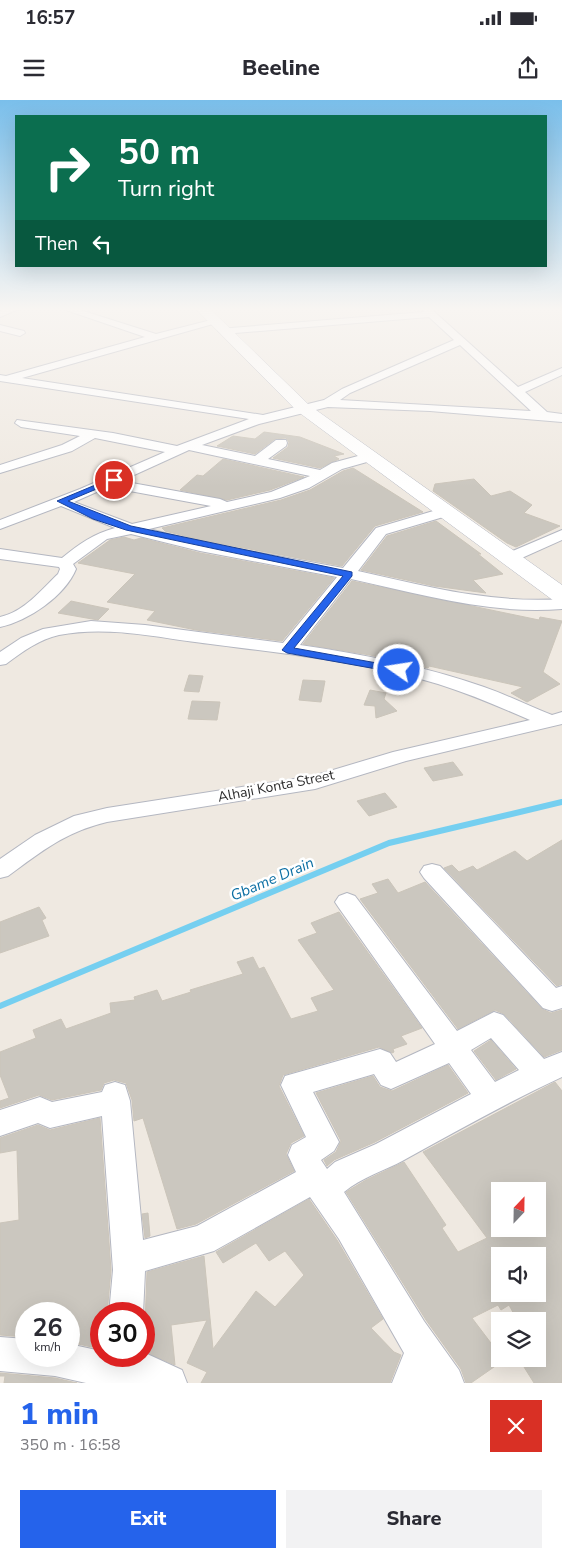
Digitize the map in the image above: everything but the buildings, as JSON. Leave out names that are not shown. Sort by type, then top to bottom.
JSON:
[{"type":"main road","points":[[262,368],[304,409],[562,596]]},
{"type":"street","points":[[2,379],[43,368]]},
{"type":"street","points":[[328,403],[346,391],[399,368]]},
{"type":"street","points":[[491,368],[562,431]]},
{"type":"street","points":[[516,392],[562,371]]},
{"type":"street","points":[[2,379],[261,418]]},
{"type":"street","points":[[0,525],[107,483],[181,448],[261,418],[328,403],[542,414],[562,418]]},
{"type":"street","points":[[22,423],[257,461],[320,474]]},
{"type":"street","points":[[0,469],[67,448],[93,434]]},
{"type":"street","points":[[257,461],[281,443]]},
{"type":"street","points":[[0,554],[65,563],[93,541],[129,528],[293,490],[337,466],[369,457]]},
{"type":"street","points":[[107,483],[232,505]]},
{"type":"street","points":[[61,501],[96,517],[129,528],[349,574],[487,601],[526,606],[562,604]]},
{"type":"street","points":[[287,650],[349,574],[381,531],[445,512]]},
{"type":"street","points":[[509,558],[562,534]]},
{"type":"street","points":[[0,622],[13,620],[23,615],[65,576],[68,569],[65,563]]},
{"type":"street","points":[[0,660],[35,637],[57,630],[89,627],[141,630],[363,662],[417,674],[477,691],[555,719]]},
{"type":"street","name":"Alhaji Konta Street","points":[[0,870],[43,840],[74,823],[107,815],[315,782],[400,756],[555,719]]},
{"type":"street","points":[[432,872],[552,1000],[562,996]]},
{"type":"street","points":[[347,902],[491,1099]]},
{"type":"street","points":[[127,1260],[203,1240],[319,1184],[387,1154],[551,1069],[494,1022],[432,1059],[391,1077],[380,1061],[295,1085],[324,1142],[303,1155],[319,1184],[399,1309],[416,1368],[446,1383]]},
{"type":"street","points":[[0,1123],[40,1110],[50,1115],[116,1097],[127,1260],[126,1302]]},
{"type":"street","points":[[0,1354],[55,1359],[108,1370],[145,1371],[169,1383]]},
{"type":"waterway","name":"Gbame Drain","points":[[0,1006],[389,843],[562,802]]},
{"type":"route","points":[[114,480],[61,501],[96,517],[129,528],[219,549],[349,574],[287,650],[363,662],[399,670]]}]
